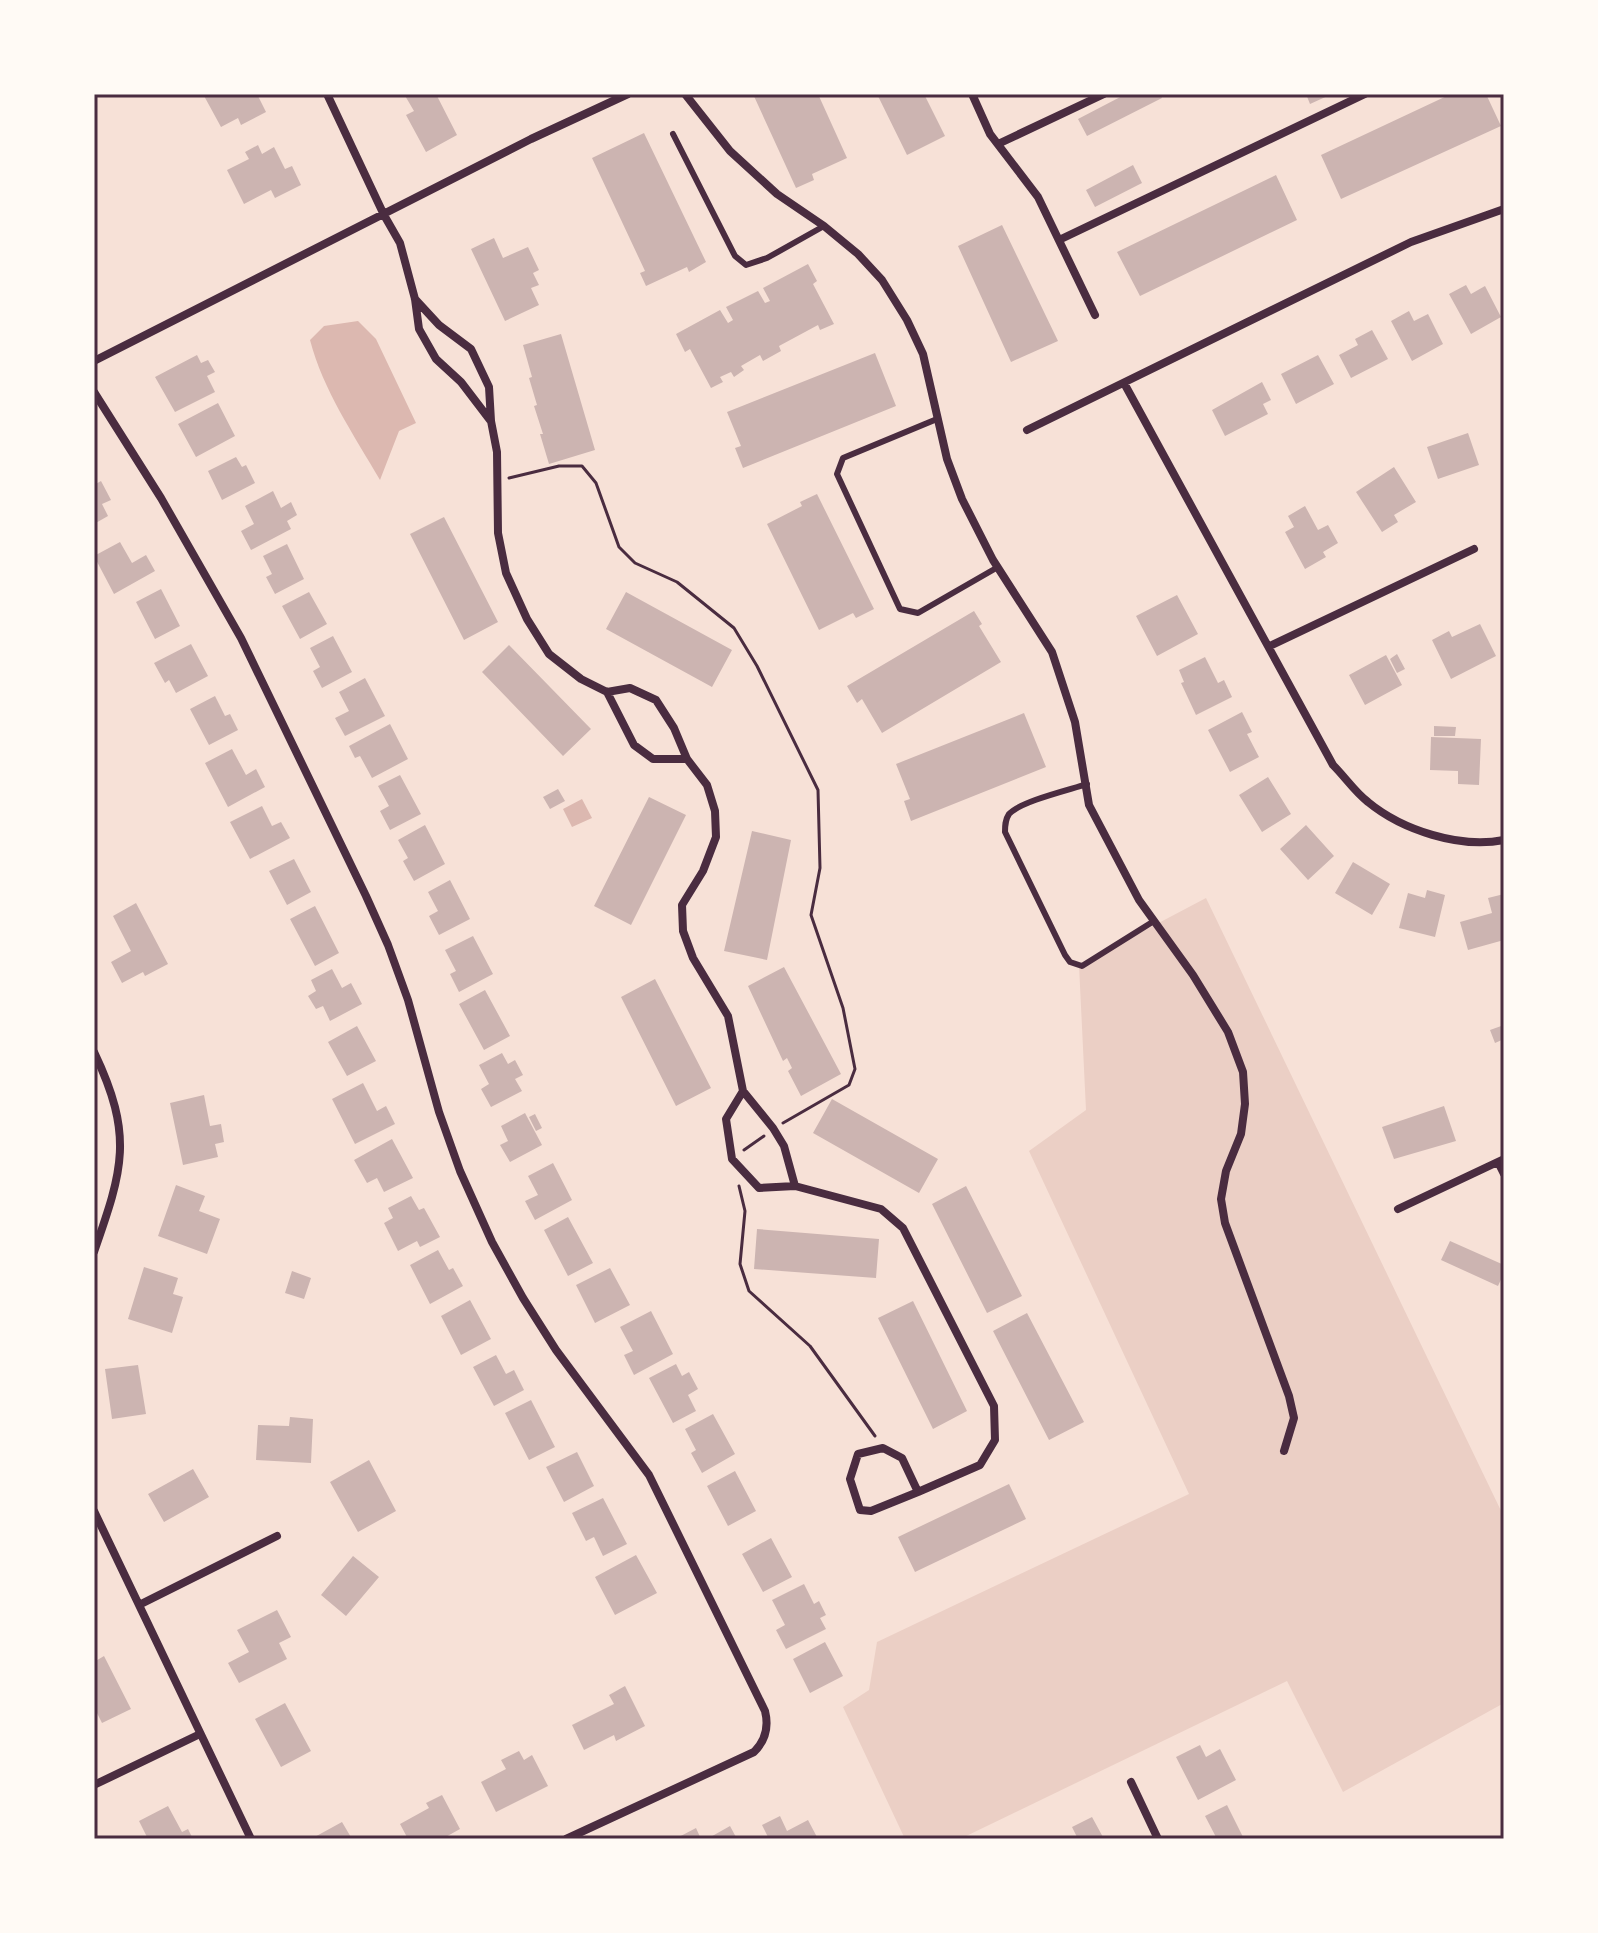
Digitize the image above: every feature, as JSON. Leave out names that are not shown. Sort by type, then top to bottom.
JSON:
[{"type":"street","points":[[327,94],[400,243],[415,299],[419,329],[436,359],[461,382],[491,421]]},
{"type":"street","points":[[94,361],[531,139],[628,94]]},
{"type":"street","points":[[685,94],[730,151],[777,194],[858,254],[882,280],[907,320],[923,354],[947,459],[962,499],[998,567],[1052,652],[1075,722],[1089,805],[1139,900],[1228,1032],[1243,1072],[1245,1104],[1241,1134],[1226,1171],[1221,1199],[1225,1223],[1289,1396],[1294,1418],[1284,1451]]},
{"type":"street","points":[[972,94],[990,134],[1038,197],[1095,315]]},
{"type":"street","points":[[998,144],[1104,94]]},
{"type":"street","points":[[1059,240],[1365,94]]},
{"type":"street","points":[[1027,430],[1411,242],[1504,209]]},
{"type":"street","points":[[415,299],[439,325],[471,349],[489,387],[497,452],[498,533],[506,573],[527,619],[549,654],[581,679],[607,692],[630,688],[656,700],[674,728],[687,759],[707,785],[715,811],[716,837],[703,871],[682,905],[683,931],[693,958],[728,1016],[743,1091],[784,1146],[795,1186]]},
{"type":"street","points":[[1124,383],[1333,765],[1368,802],[1406,827],[1449,839],[1504,840]]},
{"type":"street","points":[[94,392],[161,498],[241,638],[366,896],[408,1000],[439,1112],[460,1171],[492,1242],[556,1350],[649,1475],[767,1717],[765,1736],[754,1752],[566,1839]]},
{"type":"street","points":[[1270,646],[1474,549]]},
{"type":"street","points":[[607,692],[634,745],[653,759],[687,759]]},
{"type":"street","points":[[94,1052],[114,1099],[121,1151],[118,1180],[94,1252]]},
{"type":"street","points":[[743,1091],[726,1119],[732,1159],[759,1188],[795,1186],[881,1209],[903,1228],[994,1406],[995,1440],[980,1465],[918,1492],[871,1511],[860,1510],[850,1479],[858,1454],[883,1448],[902,1458],[918,1492]]},
{"type":"street","points":[[1398,1209],[1501,1160],[1504,1174]]},
{"type":"street","points":[[94,1511],[251,1839]]},
{"type":"street","points":[[139,1605],[277,1536]]},
{"type":"street","points":[[94,1785],[200,1734]]},
{"type":"street","points":[[1131,1782],[1158,1839]]},
{"type":"lane","points":[[673,134],[735,256],[746,265],[767,258],[824,226]]},
{"type":"lane","points":[[937,419],[843,458],[837,474],[900,609],[918,613],[998,567]]},
{"type":"lane","points":[[1087,784],[1011,812],[1005,822],[1005,832],[1065,955],[1070,962],[1082,966],[1154,921]]},
{"type":"path","points":[[497,481],[559,466],[582,466],[596,483],[619,547],[635,563],[677,582],[734,628],[757,666],[818,790],[820,868],[811,915],[843,1008],[855,1069],[849,1085],[773,1128],[732,1159]]},
{"type":"path","points":[[738,1185],[745,1211],[740,1264],[749,1291],[810,1346],[883,1448]]},
{"type":"shaded area","points":[[358,321],[376,339],[416,423],[399,431],[380,480],[331,394],[310,340],[324,326]]},
{"type":"shaded area","points":[[582,799],[592,818],[572,827],[563,809]]},
{"type":"shaded area","points":[[1206,898],[1504,1517],[1504,1703],[1343,1792],[1287,1681],[960,1839],[905,1839],[843,1707],[869,1690],[877,1642],[1189,1494],[1029,1151],[1086,1110],[1079,965]]},
{"type":"building","points":[[203,94],[257,94],[266,112],[241,125],[238,118],[221,127]]},
{"type":"building","points":[[404,94],[436,94],[457,135],[426,152],[406,115],[414,111]]},
{"type":"building","points":[[753,94],[818,94],[847,158],[812,174],[814,180],[796,188]]},
{"type":"building","points":[[877,94],[924,94],[945,136],[907,155]]},
{"type":"building","points":[[1126,94],[1160,94],[1162,98],[1087,136],[1078,119]]},
{"type":"building","points":[[1306,94],[1332,94],[1310,104]]},
{"type":"building","points":[[1451,94],[1486,94],[1501,126],[1341,199],[1321,155]]},
{"type":"building","points":[[644,133],[706,262],[689,272],[687,267],[646,286],[640,273],[645,271],[592,158]]},
{"type":"building","points":[[258,145],[262,154],[274,147],[285,169],[292,166],[301,185],[275,198],[271,190],[244,204],[227,170],[249,159],[245,152]]},
{"type":"building","points":[[1133,165],[1142,183],[1095,207],[1086,190]]},
{"type":"building","points":[[1276,175],[1297,220],[1140,296],[1117,252]]},
{"type":"building","points":[[1002,225],[1058,341],[1011,362],[958,246]]},
{"type":"building","points":[[494,238],[503,258],[528,247],[539,270],[533,273],[539,285],[531,288],[539,305],[505,321],[471,249]]},
{"type":"building","points":[[808,264],[817,281],[813,284],[834,324],[820,330],[818,325],[779,346],[781,351],[763,361],[760,355],[741,366],[744,370],[734,377],[731,372],[720,377],[723,382],[711,388],[690,349],[685,352],[676,334],[720,310],[728,323],[733,320],[726,307],[758,291],[765,303],[770,301],[763,288]]},
{"type":"building","points":[[1466,285],[1471,294],[1485,286],[1501,317],[1471,334],[1449,294]]},
{"type":"building","points":[[1409,311],[1414,321],[1428,314],[1443,344],[1412,361],[1391,321]]},
{"type":"building","points":[[1372,330],[1388,359],[1351,378],[1339,355],[1358,345],[1355,339]]},
{"type":"building","points":[[561,334],[595,450],[549,464],[523,345]]},
{"type":"building","points":[[875,353],[896,406],[743,468],[735,448],[741,446],[727,412]]},
{"type":"building","points":[[197,355],[201,363],[208,360],[215,372],[207,376],[215,392],[175,412],[155,377]]},
{"type":"building","points":[[1318,355],[1334,384],[1296,404],[1281,374]]},
{"type":"building","points":[[1262,382],[1271,400],[1263,404],[1268,414],[1225,436],[1212,410]]},
{"type":"building","points":[[218,403],[235,436],[196,457],[178,424]]},
{"type":"building","points":[[1468,433],[1479,465],[1438,479],[1427,447]]},
{"type":"building","points":[[236,457],[242,467],[246,465],[255,483],[222,500],[208,471]]},
{"type":"building","points":[[1394,467],[1416,502],[1394,515],[1398,522],[1382,532],[1356,492]]},
{"type":"building","points":[[101,481],[111,500],[102,504],[108,516],[94,524],[94,485]]},
{"type":"building","points":[[273,491],[281,508],[291,502],[297,515],[287,521],[291,529],[251,550],[241,531],[254,524],[245,506]]},
{"type":"building","points":[[817,494],[874,609],[856,618],[853,613],[819,630],[767,524],[802,506],[800,502]]},
{"type":"building","points":[[1305,506],[1318,530],[1328,525],[1338,543],[1323,552],[1326,557],[1305,569],[1285,532],[1294,527],[1288,516]]},
{"type":"building","points":[[444,517],[498,622],[464,640],[410,534]]},
{"type":"building","points":[[120,542],[132,563],[146,555],[155,571],[114,594],[94,556]]},
{"type":"building","points":[[287,544],[304,579],[275,594],[266,577],[272,574],[263,556]]},
{"type":"building","points":[[161,589],[180,626],[155,639],[136,602]]},
{"type":"building","points":[[309,592],[327,624],[300,639],[282,606]]},
{"type":"building","points":[[626,592],[732,650],[712,687],[606,629]]},
{"type":"building","points":[[1177,595],[1198,634],[1157,656],[1136,616]]},
{"type":"building","points":[[974,611],[982,624],[979,626],[1001,662],[882,733],[862,699],[857,703],[847,686]]},
{"type":"building","points":[[1480,624],[1496,656],[1451,679],[1432,640],[1449,631],[1452,637]]},
{"type":"building","points":[[333,636],[352,672],[322,688],[313,671],[320,667],[310,648]]},
{"type":"building","points":[[191,644],[208,676],[176,693],[169,680],[165,683],[154,663]]},
{"type":"building","points":[[509,645],[591,729],[563,756],[482,672]]},
{"type":"building","points":[[1397,654],[1405,669],[1397,673],[1390,659]]},
{"type":"building","points":[[1386,655],[1402,685],[1365,705],[1349,675]]},
{"type":"building","points":[[1205,657],[1218,683],[1224,680],[1232,697],[1196,715],[1181,683],[1184,682],[1179,670]]},
{"type":"building","points":[[365,678],[385,716],[345,736],[335,718],[349,711],[339,692]]},
{"type":"building","points":[[215,696],[225,716],[230,714],[238,730],[209,745],[190,709]]},
{"type":"building","points":[[1242,712],[1252,732],[1247,734],[1259,757],[1230,772],[1208,730]]},
{"type":"building","points":[[1024,713],[1046,767],[911,821],[904,801],[910,799],[896,764]]},
{"type":"building","points":[[390,724],[408,759],[372,778],[360,756],[355,758],[349,746]]},
{"type":"building","points":[[1434,726],[1456,727],[1455,736],[1434,736]]},
{"type":"building","points":[[1431,737],[1481,739],[1479,785],[1458,784],[1458,771],[1430,770]]},
{"type":"building","points":[[232,749],[246,775],[256,769],[265,787],[228,807],[205,763]]},
{"type":"building","points":[[400,775],[421,814],[390,830],[380,811],[389,806],[378,786]]},
{"type":"building","points":[[1268,777],[1291,814],[1262,832],[1239,795]]},
{"type":"building","points":[[558,789],[565,801],[550,809],[543,797]]},
{"type":"building","points":[[649,797],[686,815],[631,925],[594,906]]},
{"type":"building","points":[[262,806],[272,826],[281,822],[290,838],[250,859],[230,822]]},
{"type":"building","points":[[425,825],[445,864],[414,881],[403,861],[408,858],[398,840]]},
{"type":"building","points":[[1306,825],[1334,856],[1308,880],[1280,849]]},
{"type":"building","points":[[752,831],[791,840],[767,960],[724,951]]},
{"type":"building","points":[[294,859],[311,892],[287,905],[269,871]]},
{"type":"building","points":[[1353,862],[1390,884],[1372,915],[1335,893]]},
{"type":"building","points":[[450,880],[470,919],[439,935],[429,916],[438,911],[428,892]]},
{"type":"building","points":[[1427,890],[1445,895],[1435,937],[1399,928],[1408,893],[1425,898]]},
{"type":"building","points":[[1504,894],[1504,940],[1468,950],[1460,922],[1492,913],[1488,898]]},
{"type":"building","points":[[136,903],[168,964],[122,983],[111,962],[131,951],[113,916]]},
{"type":"building","points":[[315,906],[339,953],[315,966],[290,919]]},
{"type":"building","points":[[473,936],[493,974],[459,992],[450,974],[456,971],[445,950]]},
{"type":"building","points":[[784,967],[841,1074],[801,1096],[788,1071],[792,1068],[787,1058],[783,1061],[748,986]]},
{"type":"building","points":[[332,969],[342,988],[351,983],[362,1004],[330,1021],[323,1006],[316,1009],[308,996],[316,991],[311,980]]},
{"type":"building","points":[[655,979],[711,1088],[676,1106],[621,997]]},
{"type":"building","points":[[485,990],[510,1036],[484,1050],[459,1004]]},
{"type":"building","points":[[1504,1025],[1504,1039],[1495,1043],[1490,1030]]},
{"type":"building","points":[[357,1026],[376,1061],[347,1076],[328,1042]]},
{"type":"building","points":[[502,1053],[508,1064],[515,1060],[523,1075],[515,1079],[522,1091],[491,1107],[481,1089],[489,1084],[479,1065]]},
{"type":"building","points":[[363,1083],[377,1111],[386,1106],[395,1124],[355,1144],[332,1099]]},
{"type":"building","points":[[204,1095],[210,1126],[221,1124],[224,1142],[215,1144],[218,1157],[183,1165],[170,1103]]},
{"type":"building","points":[[832,1099],[938,1159],[919,1193],[813,1133]]},
{"type":"building","points":[[1444,1106],[1456,1141],[1394,1159],[1382,1127]]},
{"type":"building","points":[[525,1113],[542,1145],[510,1162],[500,1145],[508,1141],[501,1126]]},
{"type":"building","points":[[535,1114],[542,1128],[536,1131],[529,1117]]},
{"type":"building","points":[[392,1139],[413,1178],[384,1192],[377,1178],[367,1183],[354,1160]]},
{"type":"building","points":[[553,1163],[572,1200],[535,1220],[525,1201],[538,1195],[528,1176]]},
{"type":"building","points":[[176,1185],[205,1196],[199,1211],[220,1219],[207,1254],[158,1236]]},
{"type":"building","points":[[966,1186],[1022,1296],[987,1313],[932,1204]]},
{"type":"building","points":[[411,1196],[419,1210],[424,1208],[440,1237],[420,1247],[417,1241],[398,1251],[384,1223],[393,1218],[388,1208]]},
{"type":"building","points":[[568,1217],[593,1263],[568,1276],[544,1230]]},
{"type":"building","points":[[757,1229],[879,1239],[876,1278],[754,1269]]},
{"type":"building","points":[[1450,1241],[1504,1265],[1498,1286],[1441,1260]]},
{"type":"building","points":[[438,1250],[463,1286],[430,1304],[410,1265]]},
{"type":"building","points":[[144,1267],[178,1278],[173,1294],[183,1297],[172,1333],[128,1319]]},
{"type":"building","points":[[610,1268],[630,1305],[595,1323],[576,1285]]},
{"type":"building","points":[[292,1271],[311,1278],[304,1299],[285,1293]]},
{"type":"building","points":[[470,1300],[491,1339],[461,1355],[441,1316]]},
{"type":"building","points":[[913,1301],[967,1411],[933,1429],[878,1318]]},
{"type":"building","points":[[651,1311],[673,1354],[634,1375],[624,1355],[633,1351],[620,1327]]},
{"type":"building","points":[[1027,1313],[1084,1422],[1049,1440],[993,1331]]},
{"type":"building","points":[[496,1355],[506,1374],[514,1370],[524,1390],[494,1406],[473,1367]]},
{"type":"building","points":[[676,1364],[682,1376],[689,1372],[698,1389],[688,1395],[696,1411],[673,1423],[649,1378]]},
{"type":"building","points":[[138,1365],[146,1414],[112,1419],[105,1369]]},
{"type":"building","points":[[531,1400],[555,1447],[529,1460],[505,1413]]},
{"type":"building","points":[[713,1414],[735,1454],[702,1473],[691,1453],[696,1450],[685,1429]]},
{"type":"building","points":[[290,1417],[313,1419],[311,1463],[256,1460],[258,1425],[289,1426]]},
{"type":"building","points":[[577,1452],[594,1486],[564,1502],[546,1467]]},
{"type":"building","points":[[369,1460],[396,1511],[358,1532],[330,1482]]},
{"type":"building","points":[[193,1469],[209,1497],[164,1522],[148,1494]]},
{"type":"building","points":[[735,1471],[756,1511],[728,1526],[707,1486]]},
{"type":"building","points":[[1009,1484],[1026,1519],[915,1572],[898,1537]]},
{"type":"building","points":[[603,1498],[627,1544],[603,1556],[594,1537],[586,1541],[572,1513]]},
{"type":"building","points":[[771,1538],[792,1577],[763,1592],[742,1554]]},
{"type":"building","points":[[636,1555],[657,1593],[615,1615],[595,1577]]},
{"type":"building","points":[[353,1556],[379,1577],[346,1616],[321,1595]]},
{"type":"building","points":[[804,1584],[814,1604],[819,1601],[826,1615],[820,1618],[826,1629],[786,1649],[776,1630],[785,1625],[772,1600]]},
{"type":"building","points":[[277,1610],[291,1637],[279,1643],[287,1659],[239,1683],[228,1663],[249,1652],[237,1630]]},
{"type":"building","points":[[825,1642],[843,1676],[810,1693],[793,1659]]},
{"type":"building","points":[[104,1656],[131,1709],[102,1723],[94,1707],[94,1662]]},
{"type":"building","points":[[625,1686],[645,1726],[616,1741],[614,1735],[584,1750],[572,1725],[614,1704],[609,1695]]},
{"type":"building","points":[[285,1703],[311,1751],[281,1767],[255,1719]]},
{"type":"building","points":[[1200,1745],[1206,1757],[1220,1749],[1236,1780],[1198,1800],[1176,1757]]},
{"type":"building","points":[[519,1751],[524,1760],[532,1755],[548,1786],[496,1812],[481,1782],[506,1769],[501,1760]]},
{"type":"building","points":[[442,1795],[460,1829],[442,1839],[408,1839],[400,1824],[429,1808],[426,1803]]},
{"type":"building","points":[[1227,1805],[1244,1839],[1217,1839],[1205,1816]]},
{"type":"building","points":[[168,1806],[182,1832],[188,1829],[193,1839],[148,1839],[139,1821]]},
{"type":"building","points":[[780,1816],[787,1831],[808,1820],[818,1839],[769,1839],[762,1825]]},
{"type":"building","points":[[1092,1817],[1104,1839],[1078,1839],[1072,1827]]},
{"type":"building","points":[[342,1822],[352,1839],[311,1839]]},
{"type":"building","points":[[730,1826],[737,1839],[707,1839]]},
{"type":"building","points":[[696,1828],[701,1839],[675,1839]]}]
